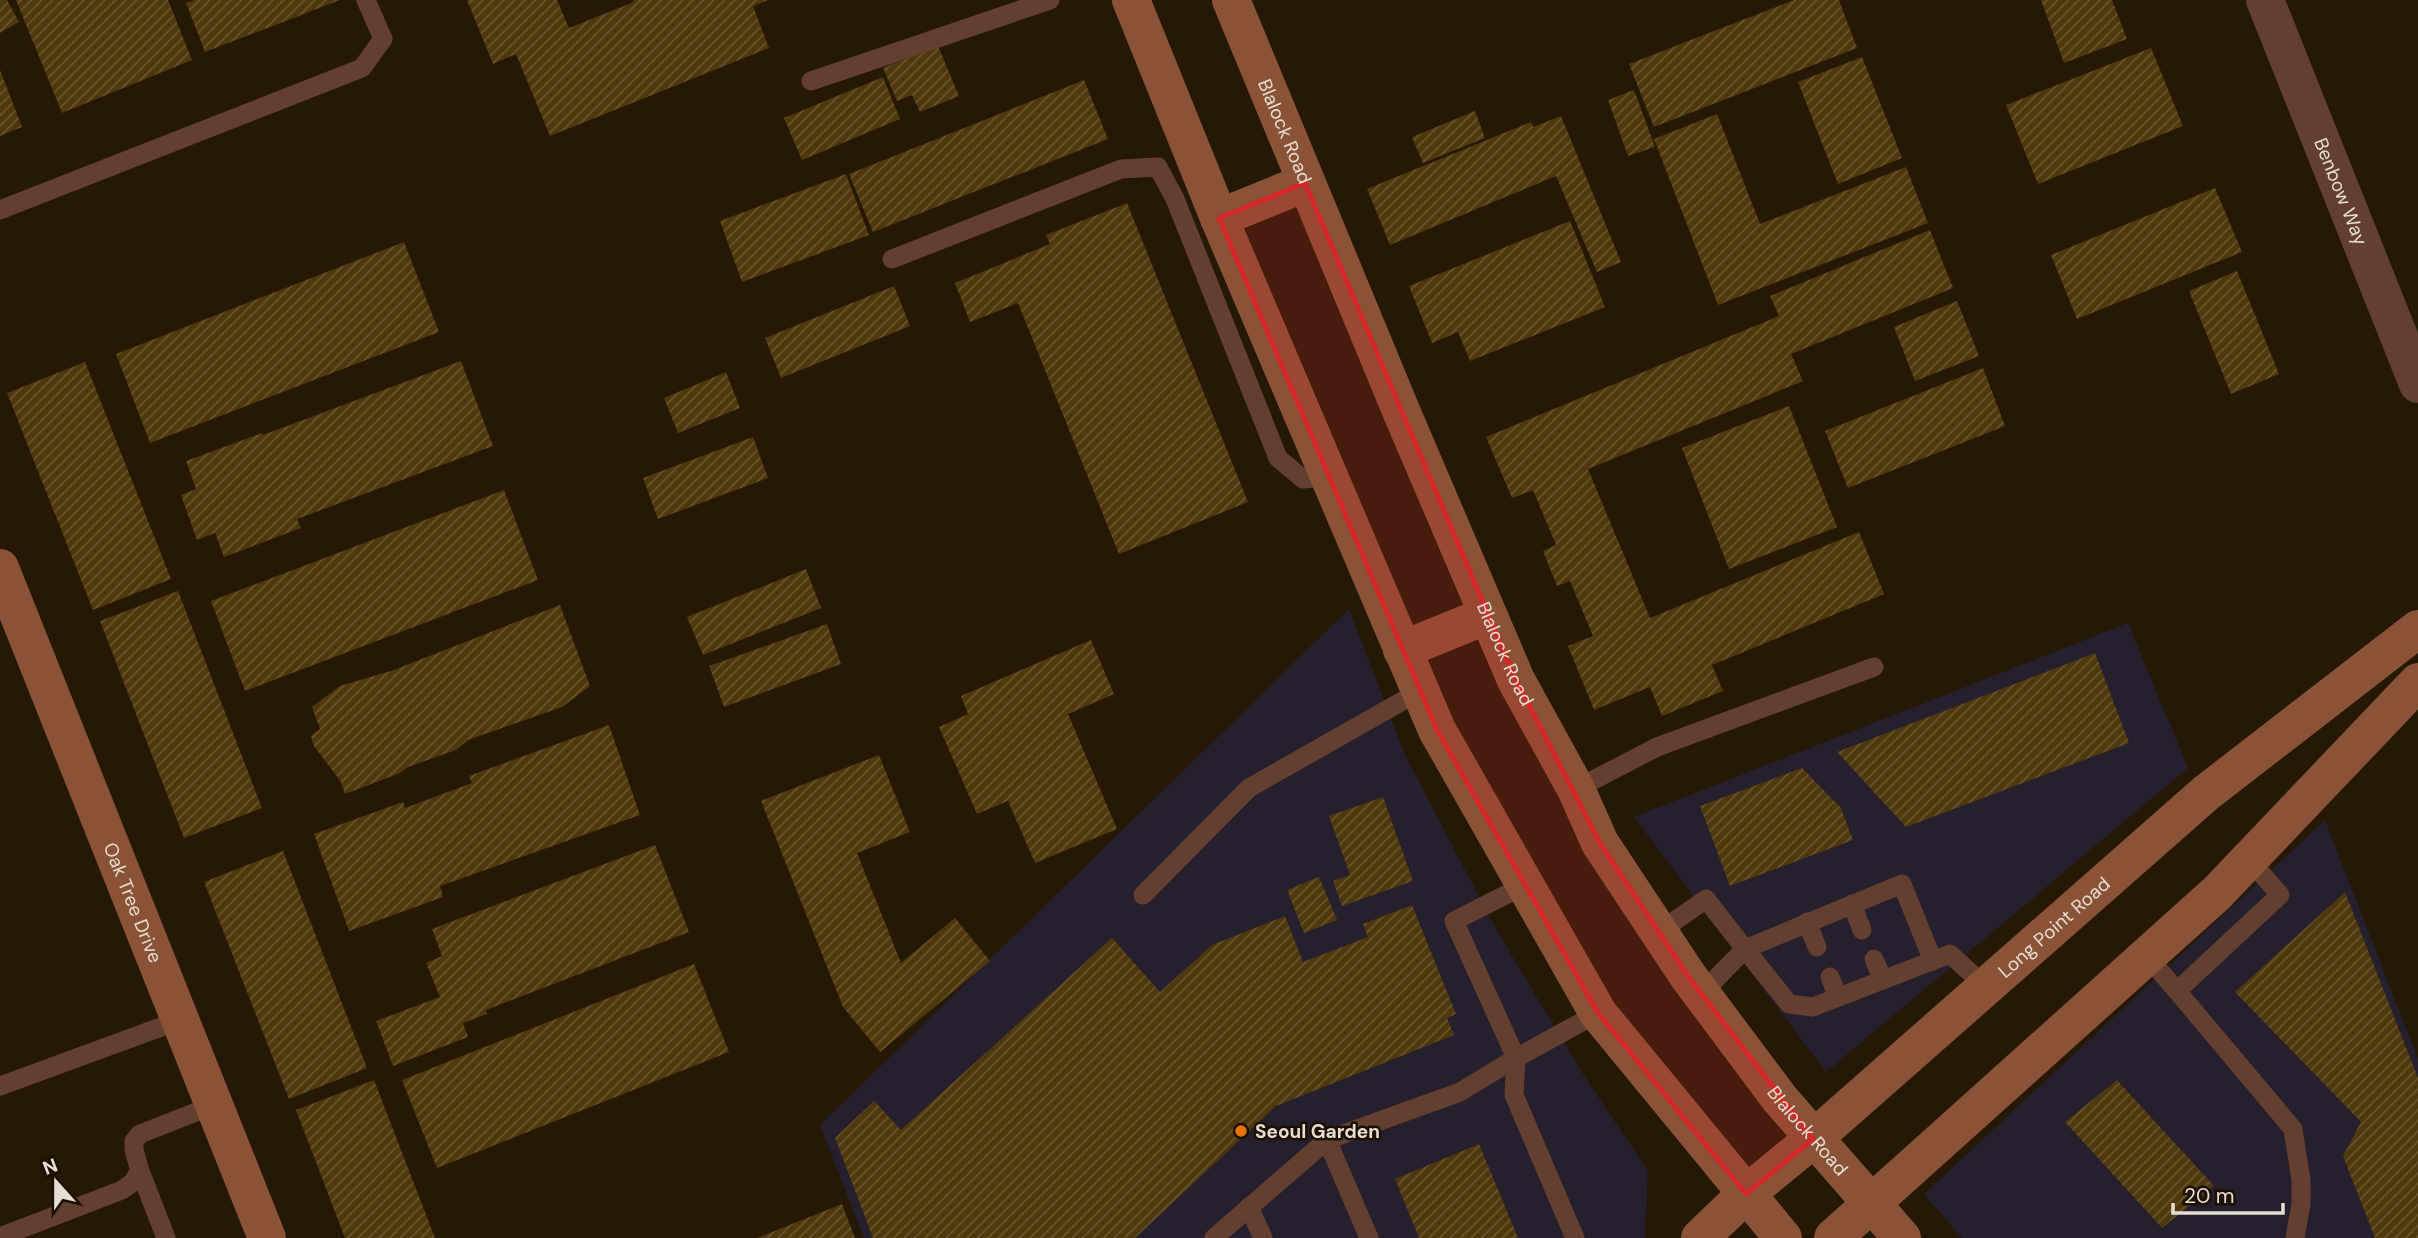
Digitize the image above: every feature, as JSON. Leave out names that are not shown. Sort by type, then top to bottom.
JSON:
[{"type":"main road","points":[[1131,0],[1203,224],[1328,478],[1437,730],[1598,1013],[1783,1238]]},
{"type":"main road","name":"Blalock Road","points":[[1231,0],[1305,183],[1488,615],[1517,680],[1576,789],[1600,843],[1701,994],[1780,1099],[1902,1238]]},
{"type":"main road","points":[[1203,224],[1305,183]]},
{"type":"main road","name":"Oak Tree Drive","points":[[3,584],[267,1238]]},
{"type":"main road","points":[[1402,650],[1488,615]]},
{"type":"main road","name":"Long Point Road","points":[[1700,1238],[1746,1194],[1813,1139],[2206,793],[2418,629]]},
{"type":"main road","points":[[1833,1238],[2217,893],[2411,698]]},
{"type":"street","name":"Benbow Way","points":[[2265,0],[2418,384]]},
{"type":"lane","points":[[0,210],[362,68],[383,39],[366,0]]},
{"type":"lane","points":[[811,81],[1050,0]]},
{"type":"lane","points":[[892,259],[1121,169],[1158,167],[1175,199],[1203,224]]},
{"type":"lane","points":[[1576,789],[1657,747],[1874,667]]},
{"type":"lane","points":[[1143,895],[1249,788],[1420,691]]},
{"type":"lane","points":[[2177,991],[2280,895],[2249,859]]},
{"type":"lane","points":[[1701,994],[1745,948],[1902,884],[1933,961]]},
{"type":"lane","points":[[1525,885],[1454,921],[1516,1058],[1514,1095],[1575,1238]]},
{"type":"lane","points":[[1659,932],[1706,899],[1789,1004],[1813,1007],[1950,954],[1986,987]]},
{"type":"lane","points":[[1852,904],[1862,930]]},
{"type":"lane","points":[[1807,922],[1817,947]]},
{"type":"lane","points":[[2147,956],[2293,1129],[2301,1180],[2301,1204],[2295,1238]]},
{"type":"lane","points":[[1874,959],[1883,980]]},
{"type":"lane","points":[[1830,977],[1838,997]]},
{"type":"lane","points":[[1214,1238],[1327,1140],[1460,1093],[1516,1058],[1598,1013]]},
{"type":"lane","points":[[0,1086],[180,1020]]},
{"type":"lane","points":[[166,1238],[140,1171],[134,1141],[140,1134],[214,1105]]},
{"type":"lane","points":[[1327,1140],[1369,1238]]},
{"type":"lane","points":[[0,1237],[122,1190],[132,1183],[140,1171]]},
{"type":"lane","points":[[1249,1207],[1263,1238]]},
{"type":"highlighted area","points":[[1305,183],[1516,680],[1600,843],[1688,976],[1813,1139],[1746,1194],[1598,1013],[1437,730],[1219,218]]},
{"type":"shaded area","points":[[1349,609],[1405,755],[1497,931],[1583,1074],[1648,1171],[1645,1238],[864,1238],[820,1125]]},
{"type":"shaded area","points":[[2128,623],[2188,768],[1826,1072],[1634,817]]},
{"type":"shaded area","points":[[2325,820],[2418,1059],[2418,1238],[1962,1238],[1924,1194]]},
{"type":"building","points":[[0,0],[7,0],[19,22],[0,33]]},
{"type":"building","points":[[16,0],[168,0],[192,60],[62,113]]},
{"type":"building","points":[[195,0],[340,0],[205,52],[186,3]]},
{"type":"building","points":[[467,0],[557,0],[569,28],[634,2],[633,0],[768,0],[753,6],[769,48],[550,136],[516,54],[493,64]]},
{"type":"building","points":[[1794,0],[1839,0],[1857,48],[1654,127],[1629,64]]},
{"type":"building","points":[[2041,0],[2112,0],[2127,39],[2064,63]]},
{"type":"building","points":[[938,46],[959,96],[920,112],[912,95],[897,101],[883,68]]},
{"type":"building","points":[[2151,48],[2183,126],[2038,184],[2006,105]]},
{"type":"building","points":[[1862,57],[1902,158],[1838,184],[1798,82]]},
{"type":"building","points":[[0,70],[22,127],[0,136]]},
{"type":"building","points":[[883,77],[900,119],[802,160],[784,118]]},
{"type":"building","points":[[1084,80],[1108,139],[873,232],[849,174]]},
{"type":"building","points":[[1634,90],[1655,147],[1628,156],[1608,100]]},
{"type":"building","points":[[1475,111],[1485,138],[1423,163],[1412,137]]},
{"type":"building","points":[[1717,114],[1760,224],[1906,167],[1928,223],[1718,305],[1654,139]]},
{"type":"building","points":[[1561,116],[1621,262],[1597,272],[1556,176],[1390,245],[1367,189],[1531,122],[1533,127]]},
{"type":"building","points":[[846,174],[869,235],[742,282],[720,221]]},
{"type":"building","points":[[2215,188],[2242,252],[2077,319],[2051,255]]},
{"type":"building","points":[[1127,203],[1248,502],[1119,554],[1018,303],[970,322],[955,283],[1050,244],[1046,235]]},
{"type":"building","points":[[1570,221],[1605,307],[1470,361],[1458,332],[1432,343],[1409,286]]},
{"type":"building","points":[[1930,230],[1953,288],[1791,354],[1803,381],[1588,469],[1650,618],[1859,532],[1884,594],[1712,665],[1723,691],[1662,716],[1650,687],[1594,710],[1568,646],[1593,636],[1570,581],[1557,586],[1543,551],[1556,545],[1533,490],[1512,498],[1486,437],[1779,316],[1770,296]]},
{"type":"building","points":[[404,242],[439,332],[150,443],[116,354]]},
{"type":"building","points":[[2237,271],[2279,374],[2231,394],[2189,291]]},
{"type":"building","points":[[894,286],[910,326],[781,378],[765,338]]},
{"type":"building","points":[[1957,301],[1979,356],[1915,381],[1894,327]]},
{"type":"building","points":[[461,361],[493,446],[297,519],[301,528],[224,557],[215,533],[197,540],[181,495],[196,489],[186,461]]},
{"type":"building","points":[[85,362],[171,579],[93,610],[7,393]]},
{"type":"building","points":[[1983,368],[2005,426],[1848,488],[1825,431]]},
{"type":"building","points":[[726,372],[740,408],[678,433],[664,398]]},
{"type":"building","points":[[1789,406],[1837,527],[1729,569],[1682,448]]},
{"type":"building","points":[[753,437],[768,478],[658,519],[643,478]]},
{"type":"building","points":[[504,490],[538,580],[245,691],[211,601]]},
{"type":"building","points":[[806,569],[821,608],[703,655],[687,617]]},
{"type":"building","points":[[178,591],[262,808],[184,838],[100,621]]},
{"type":"building","points":[[560,605],[590,686],[562,707],[468,740],[456,750],[345,794],[341,782],[314,746],[311,736],[320,729],[312,707],[340,686],[391,671]]},
{"type":"building","points":[[827,624],[841,664],[724,707],[709,666]]},
{"type":"building","points":[[1091,640],[1114,694],[1068,714],[1117,829],[1035,863],[1008,801],[977,814],[939,727],[968,714],[961,696]]},
{"type":"building","points":[[2095,653],[2129,743],[1906,827],[1837,752]]},
{"type":"building","points":[[609,725],[640,815],[440,886],[443,897],[349,931],[314,834],[403,802],[405,808],[472,783],[469,776]]},
{"type":"building","points":[[879,755],[910,832],[857,853],[901,963],[955,918],[990,961],[880,1052],[843,1007],[761,801]]},
{"type":"building","points":[[1802,768],[1841,808],[1853,840],[1730,886],[1700,806]]},
{"type":"building","points":[[1383,797],[1413,881],[1342,906],[1333,881],[1350,875],[1329,816]]},
{"type":"building","points":[[655,845],[689,932],[486,1010],[487,1014],[463,1023],[468,1037],[393,1066],[376,1021],[440,997],[426,963],[442,956],[432,929]]},
{"type":"building","points":[[283,851],[367,1068],[289,1099],[204,882]]},
{"type":"building","points":[[1319,877],[1337,920],[1304,933],[1287,890]]},
{"type":"building","points":[[2345,892],[2418,1078],[2418,1238],[2375,1238],[2343,1156],[2361,1122],[2235,992]]},
{"type":"building","points":[[1412,905],[1456,1014],[1447,1018],[1454,1035],[1276,1106],[1135,1238],[873,1238],[835,1138],[874,1101],[901,1130],[1112,938],[1160,992],[1212,945],[1285,916],[1303,962],[1368,937],[1363,924]]},
{"type":"building","points":[[694,964],[729,1052],[437,1168],[402,1080]]},
{"type":"building","points":[[374,1080],[435,1238],[345,1238],[296,1110]]},
{"type":"building","points":[[2117,1080],[2214,1186],[2162,1228],[2065,1122]]},
{"type":"building","points":[[1479,1144],[1518,1238],[1419,1238],[1395,1179]]},
{"type":"building","points":[[842,1204],[855,1238],[757,1238]]},
{"type":"place","name":"Seoul Garden","points":[[1241,1131]]}]
